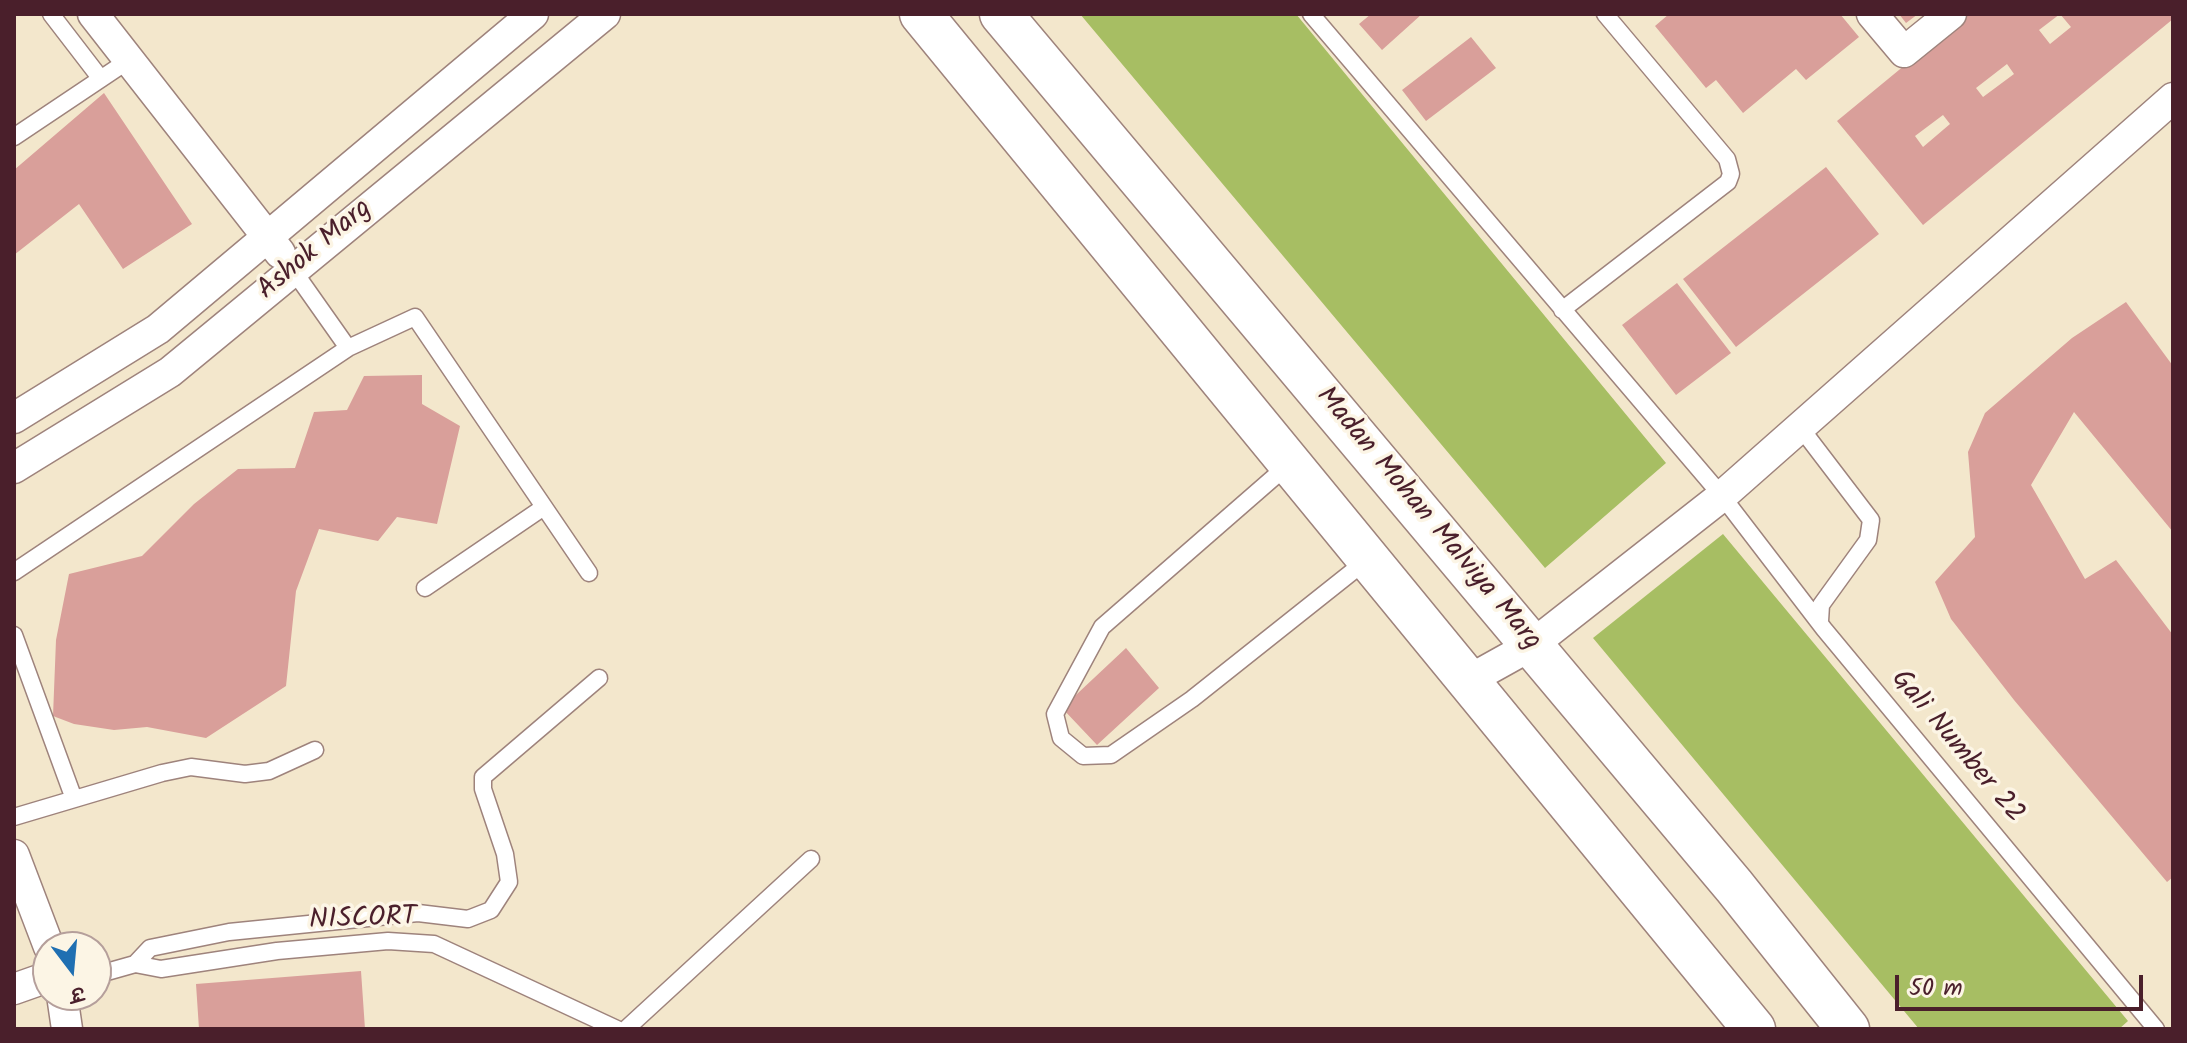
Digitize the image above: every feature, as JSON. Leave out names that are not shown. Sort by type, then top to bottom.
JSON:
[{"type":"main road","points":[[921,14],[1754,1029]]},
{"type":"main road","name":"Madan Mohan Malviya Marg","points":[[1001,14],[1734,886],[1848,1029]]},
{"type":"street","points":[[93,14],[293,270]]},
{"type":"street","name":"Ashok Marg","points":[[14,418],[158,329],[533,14]]},
{"type":"street","points":[[1872,14],[1904,52],[1951,14]]},
{"type":"street","name":"Ashok Marg","points":[[14,468],[170,372],[605,16]]},
{"type":"street","points":[[1469,680],[1532,645],[1722,496],[2173,98]]},
{"type":"street","points":[[14,855],[43,931]]},
{"type":"lane","points":[[51,14],[101,79]]},
{"type":"lane","name":"Gali Number 22","points":[[1311,14],[1722,496],[1820,621],[2156,1029]]},
{"type":"lane","points":[[1562,310],[1728,182],[1731,174],[1727,159],[1605,14]]},
{"type":"lane","points":[[14,137],[129,60]]},
{"type":"lane","points":[[293,270],[348,348]]},
{"type":"lane","points":[[14,572],[348,348],[415,317],[589,573]]},
{"type":"lane","points":[[1800,427],[1871,520],[1868,540],[1821,605],[1820,621]]},
{"type":"lane","points":[[1289,463],[1102,627],[1055,714],[1061,738],[1083,756],[1111,755],[1192,699],[1368,559]]},
{"type":"lane","points":[[425,588],[544,507]]},
{"type":"lane","points":[[14,635],[74,799]]},
{"type":"lane","points":[[135,964],[150,948],[229,932],[418,913],[468,919],[491,910],[509,882],[505,854],[483,789],[483,777],[599,678]]},
{"type":"lane","points":[[14,817],[191,767],[245,774],[269,771],[315,750]]},
{"type":"lane","points":[[626,1029],[811,859]]},
{"type":"lane","name":"NISCORT","points":[[112,970],[135,964],[161,969],[277,951],[388,941],[434,944],[617,1029]]},
{"type":"green space","points":[[1080,14],[1296,14],[1666,463],[1545,568]]},
{"type":"green space","points":[[1723,534],[2128,1021],[2119,1029],[1919,1029],[1593,638]]},
{"type":"building","points":[[1371,14],[1422,14],[1382,50],[1359,24]]},
{"type":"building","points":[[1669,14],[1840,14],[1859,37],[1806,80],[1796,69],[1743,113],[1716,80],[1706,88],[1655,26]]},
{"type":"building","points":[[1899,14],[1918,14],[1906,23]]},
{"type":"building","points":[[1967,14],[2060,14],[2173,14],[2173,19],[1923,225],[1837,121]],"holes":[[[2060,14],[2071,27],[2050,44],[2039,30]],[[2007,64],[2014,74],[1983,97],[1976,88]],[[1943,115],[1950,124],[1923,147],[1915,136]]]},
{"type":"building","points":[[1471,37],[1496,68],[1426,121],[1402,90]]},
{"type":"building","points":[[104,93],[192,224],[123,269],[79,204],[14,255],[14,170]]},
{"type":"building","points":[[1826,167],[1879,234],[1736,347],[1683,279]]},
{"type":"building","points":[[1677,283],[1731,353],[1676,395],[1622,325]]},
{"type":"building","points":[[2126,302],[2173,366],[2173,532],[2074,412],[2031,485],[2085,579],[2116,560],[2173,635],[2173,877],[2167,882],[2014,700],[1951,619],[1935,582],[1975,537],[1968,452],[1985,413],[2072,338]]},
{"type":"building","points":[[422,375],[422,404],[460,426],[437,524],[397,517],[378,541],[319,529],[296,591],[286,686],[206,738],[147,727],[114,730],[74,724],[53,716],[56,640],[69,574],[142,556],[194,504],[238,469],[295,468],[314,412],[347,410],[364,376]]},
{"type":"building","points":[[1126,648],[1159,688],[1097,745],[1062,708]]},
{"type":"building","points":[[361,971],[365,1029],[199,1029],[196,984]]}]
